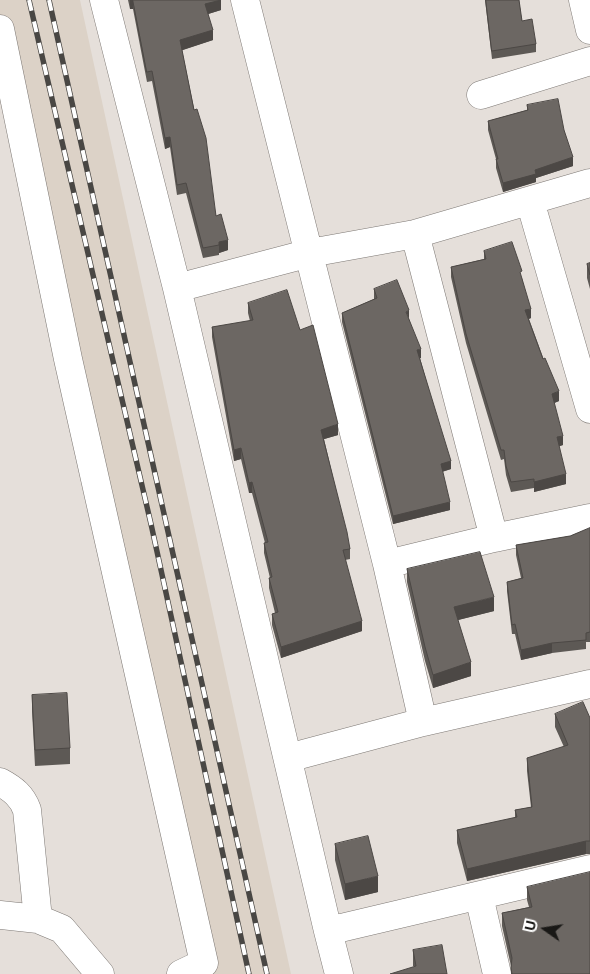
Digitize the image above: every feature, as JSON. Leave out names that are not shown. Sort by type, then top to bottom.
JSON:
[{"type":"street","points":[[104,0],[178,288],[339,974]]},
{"type":"street","points":[[245,0],[387,564],[423,722]]},
{"type":"street","points":[[583,0],[590,30]]},
{"type":"street","points":[[0,29],[68,359],[204,963],[180,974]]},
{"type":"street","points":[[481,94],[590,61]]},
{"type":"street","points":[[178,288],[310,253],[415,234],[590,183]]},
{"type":"street","points":[[530,201],[589,399]]},
{"type":"street","points":[[415,234],[494,538]]},
{"type":"street","points":[[387,564],[494,538],[590,518]]},
{"type":"street","points":[[288,758],[423,722],[590,684]]},
{"type":"street","points":[[0,782],[18,793],[24,801],[27,810],[38,919]]},
{"type":"street","points":[[328,931],[590,869]]},
{"type":"street","points":[[478,896],[497,974]]},
{"type":"street","points":[[0,915],[38,919],[62,929],[100,974]]},
{"type":"shaded area","points":[[0,0],[80,0],[291,974],[192,974],[0,86]]},
{"type":"building","points":[[133,0],[221,0],[205,4],[213,30],[180,40],[194,110],[197,109],[206,138],[216,216],[221,214],[228,240],[219,242],[219,245],[203,248],[186,183],[177,185],[170,137],[165,138],[152,71],[147,72]]},
{"type":"building","points":[[486,0],[519,0],[522,21],[532,19],[536,44],[492,51]]},
{"type":"building","points":[[558,99],[564,130],[573,157],[535,170],[536,174],[503,183],[488,121],[528,110],[527,105]]},
{"type":"building","points":[[512,242],[522,271],[520,272],[531,309],[525,310],[543,359],[545,358],[559,391],[552,394],[563,436],[557,437],[566,474],[534,482],[534,479],[511,482],[504,450],[501,450],[466,334],[451,267],[486,259],[484,251]]},
{"type":"building","points":[[590,263],[590,275],[587,264]]},
{"type":"building","points":[[397,280],[409,310],[406,312],[421,349],[417,350],[451,461],[441,464],[450,502],[393,516],[342,313],[377,298],[374,289]]},
{"type":"building","points":[[287,290],[300,330],[313,325],[338,424],[321,430],[347,532],[350,549],[343,550],[362,621],[281,647],[272,614],[278,612],[269,578],[272,577],[264,543],[268,542],[252,482],[249,483],[241,448],[234,450],[212,327],[253,320],[248,303]]},
{"type":"building","points":[[590,528],[590,632],[586,633],[586,640],[552,643],[521,650],[515,624],[512,625],[507,582],[523,578],[516,545],[570,536]]},
{"type":"building","points":[[480,552],[494,597],[454,607],[471,662],[433,675],[407,569]]},
{"type":"building","points":[[67,693],[70,748],[35,750],[32,695]]},
{"type":"building","points":[[583,702],[590,718],[590,841],[467,869],[457,830],[517,817],[515,810],[532,807],[527,758],[568,745],[555,714]]},
{"type":"building","points":[[368,836],[378,876],[345,884],[335,844]]},
{"type":"building","points":[[590,872],[590,974],[512,974],[512,958],[502,913],[532,907],[527,887]]},
{"type":"building","points":[[442,945],[447,974],[390,974],[416,966],[413,950]]},
{"type":"railway","points":[[29,0],[151,524],[249,974]]},
{"type":"railway","points":[[49,0],[267,974]]}]
